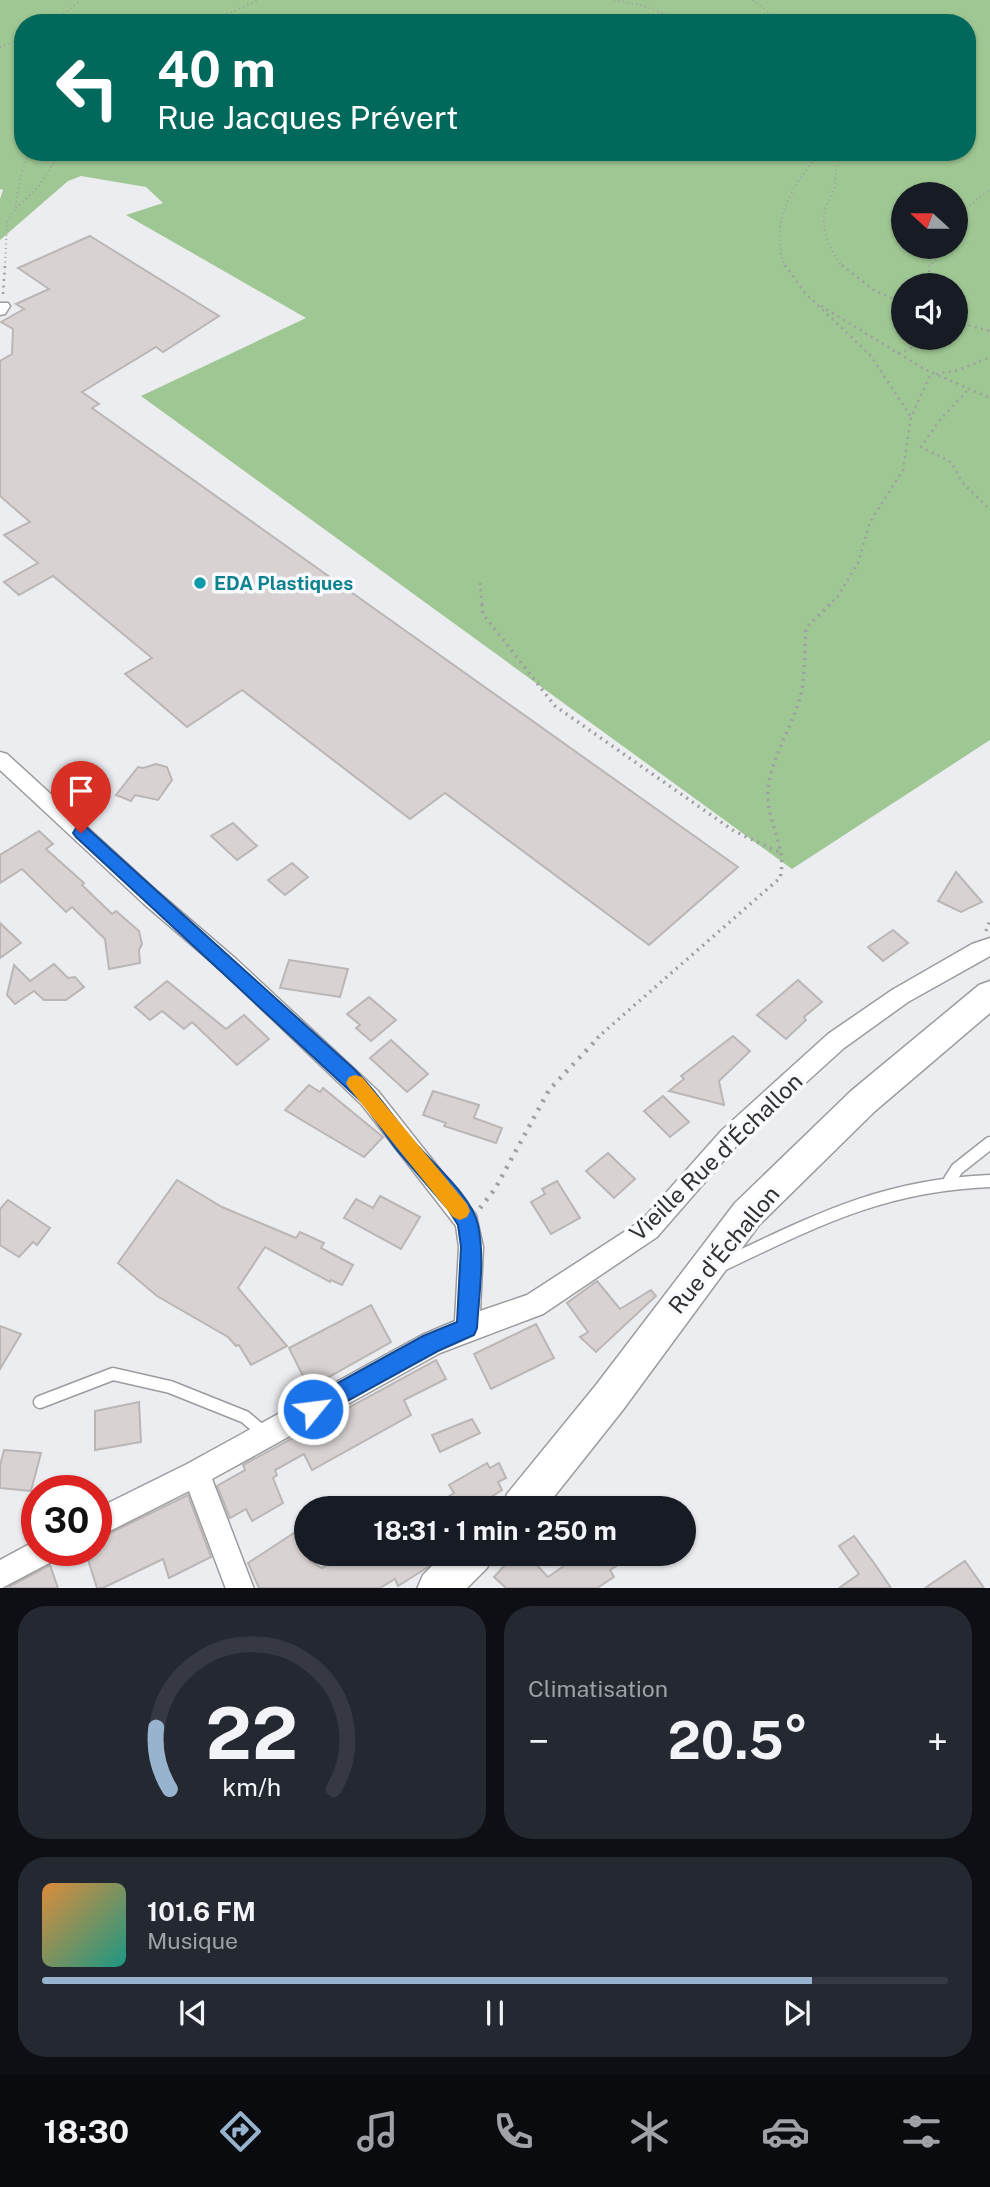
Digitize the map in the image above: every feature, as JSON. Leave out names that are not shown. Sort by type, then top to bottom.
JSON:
[{"type":"main road","name":"Rue d'Échallon","points":[[531,1496],[609,1398],[747,1214],[863,1101],[990,994]]},
{"type":"main road","points":[[438,1588],[461,1566]]},
{"type":"street","points":[[0,759],[370,1098],[402,1143],[455,1203],[468,1223],[471,1247],[467,1328]]},
{"type":"street","name":"Vieille Rue d'Échallon","points":[[112,1516],[196,1473],[431,1343],[534,1305],[649,1228],[730,1137],[836,1041],[900,996],[979,950],[990,947]]},
{"type":"street","points":[[196,1473],[240,1588]]},
{"type":"street","points":[[0,1575],[21,1563]]},
{"type":"lane","points":[[950,1181],[957,1169],[990,1143]]},
{"type":"lane","points":[[698,1276],[857,1203],[911,1188],[950,1181],[990,1181]]},
{"type":"lane","points":[[40,1402],[113,1374],[170,1387],[245,1417],[265,1435]]},
{"type":"path","points":[[63,14],[79,0]]},
{"type":"path","points":[[226,14],[259,0]]},
{"type":"path","points":[[614,0],[641,5],[665,14]]},
{"type":"path","points":[[753,0],[771,14]]},
{"type":"path","points":[[15,210],[26,161]]},
{"type":"path","points":[[2,309],[7,222],[39,186],[54,161]]},
{"type":"path","points":[[813,161],[792,189],[778,236],[785,265],[812,300],[880,366],[911,417]]},
{"type":"path","points":[[838,161],[835,165],[835,186],[824,215],[826,235],[836,258],[846,270],[875,291],[891,298]]},
{"type":"path","points":[[968,206],[990,189]]},
{"type":"path","points":[[812,300],[933,374],[967,391],[990,398]]},
{"type":"path","points":[[968,326],[990,331]]},
{"type":"path","points":[[898,353],[907,350]]},
{"type":"path","points":[[933,374],[959,370],[990,357]]},
{"type":"path","points":[[468,1223],[495,1189],[534,1116],[556,1082],[608,1027],[780,878],[784,867],[783,854],[767,799],[800,696],[806,628],[838,596],[858,563],[870,522],[902,470],[911,417],[933,374]]},
{"type":"path","points":[[967,391],[939,421],[921,447],[951,462],[962,482],[990,510]]},
{"type":"path","points":[[480,583],[483,614],[555,706],[734,831],[783,854]]},
{"type":"green space","points":[[0,0],[990,0],[990,740],[792,869],[141,396],[306,318],[126,215],[163,203],[146,187],[81,176],[68,181],[0,240],[0,199],[3,190],[0,189]]},
{"type":"building","name":"EDA Plastiques","points":[[90,236],[219,316],[163,352],[156,347],[82,392],[99,404],[92,408],[738,867],[649,945],[445,793],[410,819],[242,690],[187,727],[125,674],[152,658],[53,576],[19,595],[4,582],[38,563],[4,535],[30,522],[0,496],[0,361],[12,354],[13,329],[1,322],[24,309],[16,304],[49,289],[18,268]]},
{"type":"building","points":[[156,764],[167,767],[172,780],[158,800],[135,795],[131,801],[116,795],[138,767]]},
{"type":"building","points":[[233,823],[257,846],[237,860],[211,836]]},
{"type":"building","points":[[39,831],[53,844],[46,849],[84,883],[82,885],[112,914],[116,911],[139,931],[142,944],[139,950],[140,963],[109,969],[105,939],[72,907],[66,912],[22,869],[0,883],[0,855]]},
{"type":"building","points":[[292,863],[308,877],[285,895],[268,880]]},
{"type":"building","points":[[956,872],[982,902],[961,912],[938,901]]},
{"type":"building","points":[[0,923],[21,943],[0,958]]},
{"type":"building","points":[[893,930],[908,943],[883,961],[868,947]]},
{"type":"building","points":[[289,960],[348,969],[340,997],[280,988]]},
{"type":"building","points":[[54,964],[68,978],[75,977],[84,987],[66,1000],[44,1000],[34,991],[15,1004],[7,995],[14,965],[30,981]]},
{"type":"building","points":[[798,980],[822,1002],[804,1017],[806,1020],[786,1039],[757,1015]]},
{"type":"building","points":[[167,981],[226,1029],[244,1015],[269,1039],[237,1065],[192,1022],[184,1029],[162,1011],[150,1020],[135,1007]]},
{"type":"building","points":[[369,997],[396,1020],[371,1041],[356,1028],[360,1025],[347,1014]]},
{"type":"building","points":[[733,1036],[750,1051],[719,1081],[724,1105],[669,1091],[684,1079],[681,1076]]},
{"type":"building","points":[[391,1040],[428,1074],[407,1092],[370,1058]]},
{"type":"building","points":[[309,1085],[320,1092],[323,1088],[383,1137],[364,1157],[285,1110]]},
{"type":"building","points":[[433,1091],[479,1105],[474,1118],[502,1128],[496,1143],[444,1126],[446,1123],[423,1115]]},
{"type":"building","points":[[663,1096],[689,1122],[670,1137],[644,1111]]},
{"type":"building","points":[[608,1153],[635,1179],[614,1198],[586,1171]]},
{"type":"building","points":[[177,1180],[222,1207],[296,1238],[300,1232],[324,1243],[321,1248],[353,1265],[342,1285],[331,1280],[330,1282],[265,1247],[238,1288],[287,1346],[251,1365],[239,1345],[236,1346],[228,1337],[157,1296],[118,1263]]},
{"type":"building","points":[[557,1181],[580,1218],[551,1234],[531,1202],[545,1194],[542,1189]]},
{"type":"building","points":[[380,1196],[420,1217],[401,1249],[344,1218],[356,1199],[373,1208]]},
{"type":"building","points":[[8,1200],[50,1228],[37,1245],[33,1242],[19,1257],[0,1245],[0,1209]]},
{"type":"building","points":[[597,1281],[620,1309],[651,1290],[656,1296],[596,1352],[580,1337],[588,1332],[567,1303]]},
{"type":"building","points":[[371,1305],[391,1342],[309,1388],[289,1348]]},
{"type":"building","points":[[536,1324],[554,1358],[491,1389],[474,1354]]},
{"type":"building","points":[[0,1326],[21,1334],[0,1369]]},
{"type":"building","points":[[436,1360],[446,1379],[404,1400],[411,1415],[312,1470],[304,1454],[275,1470],[277,1475],[273,1478],[283,1503],[252,1521],[246,1509],[230,1518],[217,1486],[245,1470],[243,1465]]},
{"type":"building","points":[[139,1402],[141,1442],[95,1450],[95,1411]]},
{"type":"building","points":[[472,1419],[480,1433],[440,1452],[432,1435]]},
{"type":"building","points":[[4,1450],[41,1453],[35,1475],[21,1475],[21,1490],[0,1488],[0,1466]]},
{"type":"building","points":[[487,1463],[490,1468],[499,1463],[506,1478],[498,1482],[502,1490],[493,1496],[449,1496],[454,1493],[449,1485]]},
{"type":"building","points":[[188,1495],[211,1557],[169,1578],[163,1559],[103,1588],[97,1588],[90,1566],[112,1566],[112,1532]]},
{"type":"building","points":[[294,1533],[294,1566],[429,1566],[398,1586],[395,1579],[380,1588],[259,1588],[248,1563]]},
{"type":"building","points":[[854,1536],[891,1588],[839,1588],[859,1574],[839,1546]]},
{"type":"building","points":[[965,1561],[984,1588],[925,1588]]},
{"type":"building","points":[[50,1566],[58,1588],[7,1588]]},
{"type":"building","points":[[504,1566],[537,1566],[548,1577],[564,1566],[616,1566],[610,1570],[614,1577],[597,1588],[506,1588],[494,1577]]},
{"type":"slow traffic","points":[[355,1083],[460,1211]]},
{"type":"place","name":"EDA Plastiques","points":[[200,583]]},
{"type":"route","points":[[81,833],[348,1075],[370,1098],[402,1143],[455,1203],[468,1223],[471,1247],[467,1328],[431,1343],[313,1409]]}]
